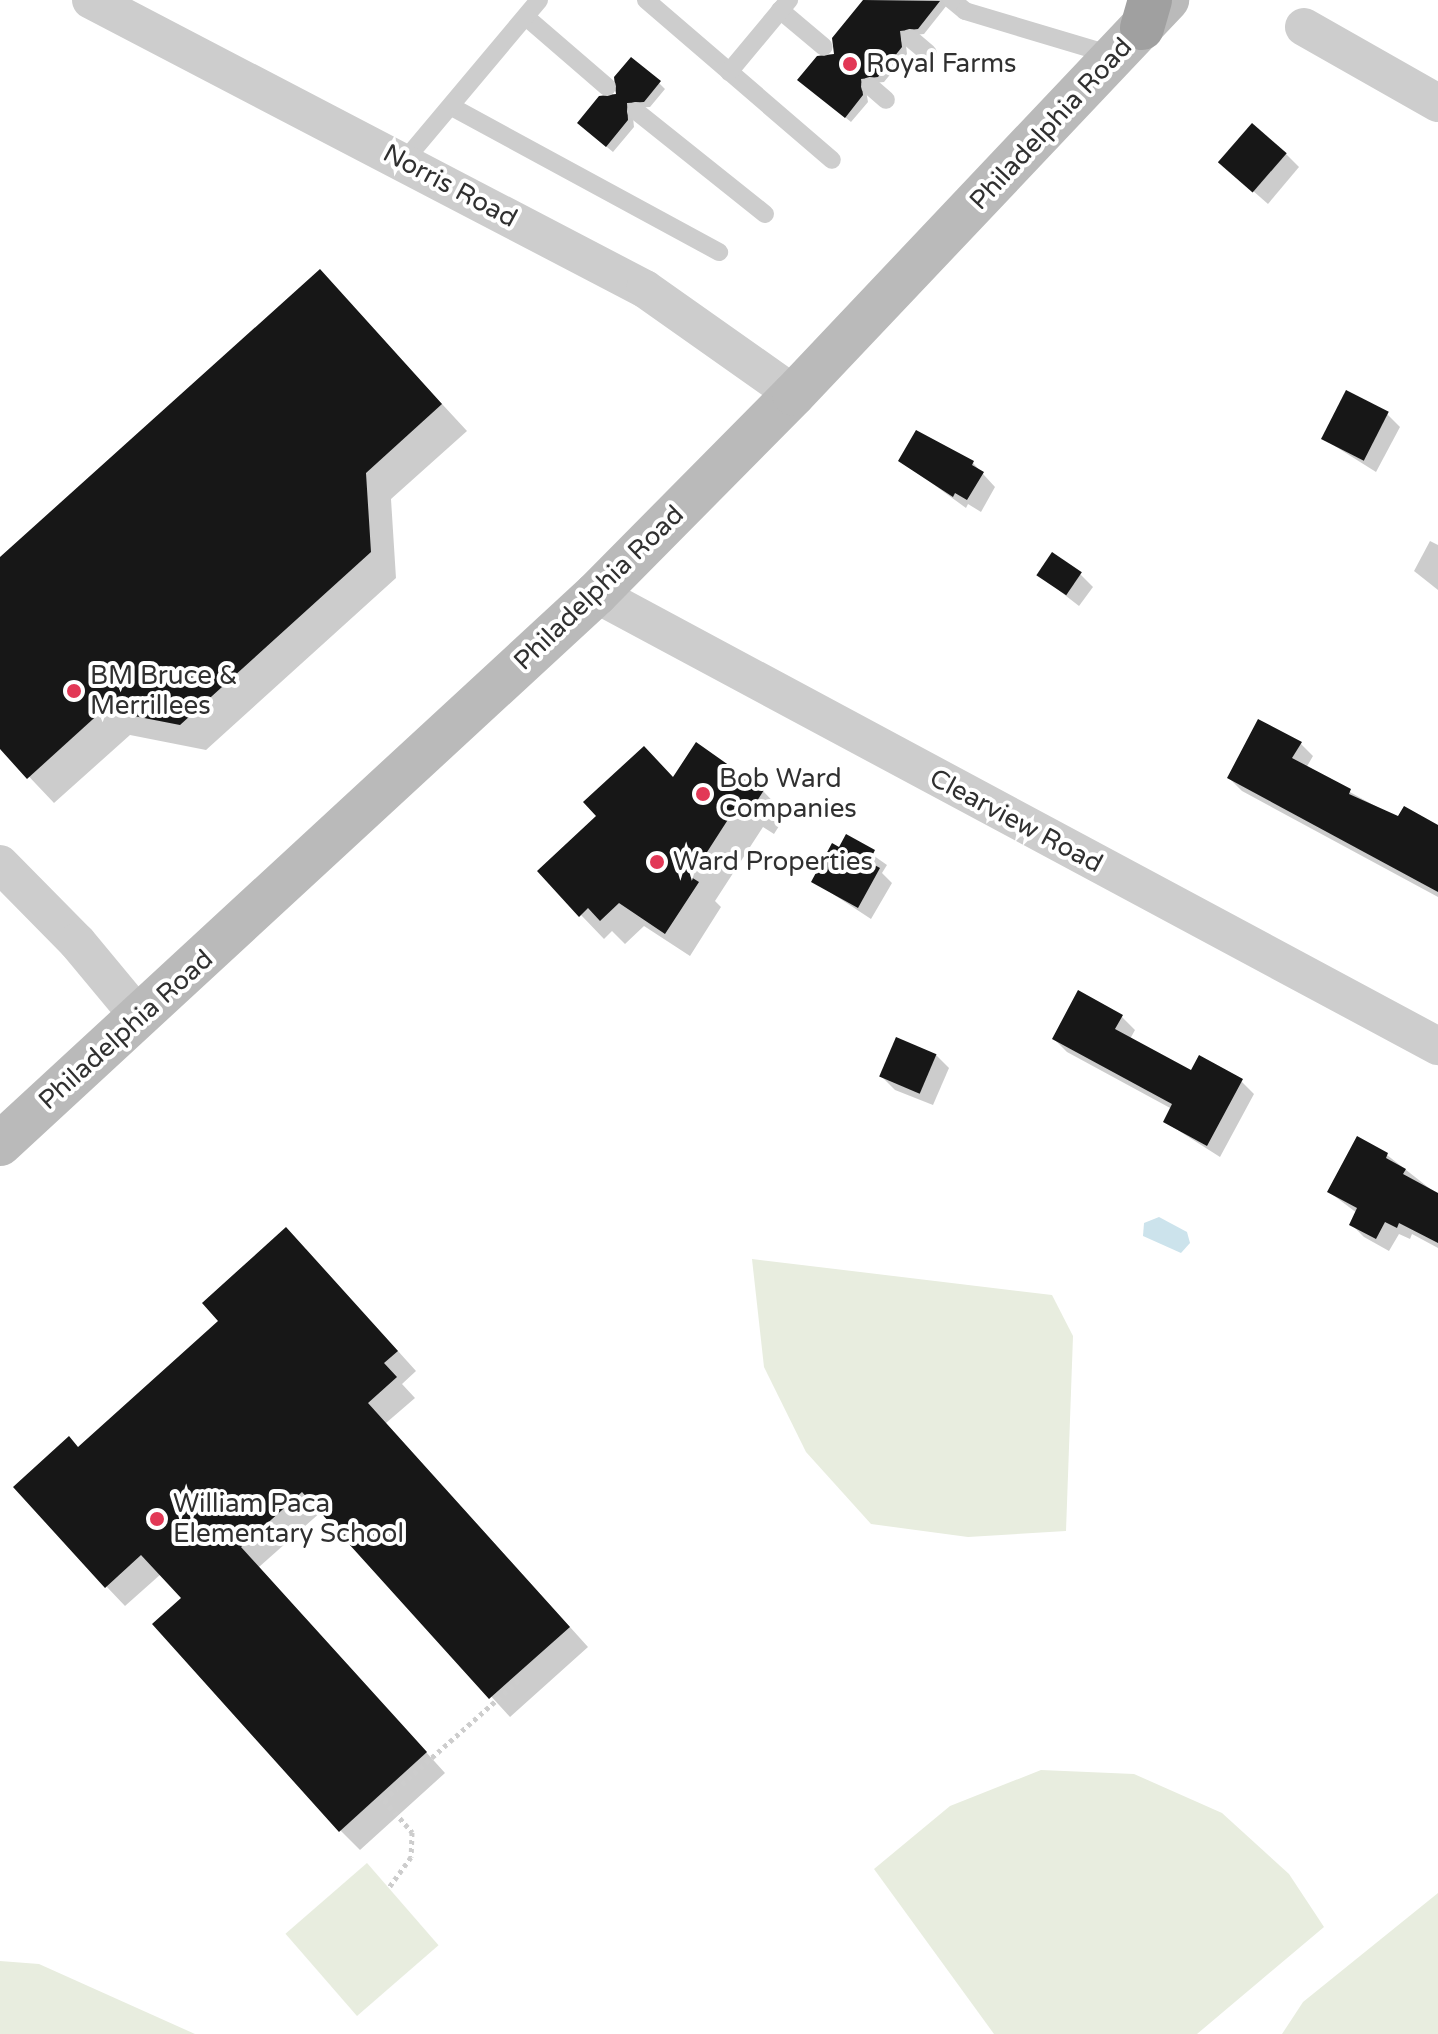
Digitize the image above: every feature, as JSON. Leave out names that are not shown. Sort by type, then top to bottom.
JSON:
[{"type":"main road","name":"Philadelphia Road","points":[[0,1144],[596,594],[794,394],[1143,21]]},
{"type":"street","name":"Norris Road","points":[[91,0],[645,289],[794,394]]},
{"type":"street","points":[[1304,27],[1438,103]]},
{"type":"street","name":"Clearview Road","points":[[596,594],[1438,1046]]},
{"type":"street","points":[[0,864],[77,942],[140,1018]]},
{"type":"lane","points":[[404,161],[539,0]]},
{"type":"lane","points":[[646,0],[832,160]]},
{"type":"lane","points":[[964,4],[1143,21]]},
{"type":"lane","points":[[729,72],[784,5],[824,47]]},
{"type":"lane","points":[[526,17],[607,87]]},
{"type":"lane","points":[[910,38],[928,53]]},
{"type":"lane","points":[[870,86],[886,100]]},
{"type":"lane","points":[[452,107],[719,252]]},
{"type":"lane","points":[[636,111],[765,214]]},
{"type":"path","points":[[389,1887],[411,1857],[412,1832],[382,1798],[519,1680],[515,1676]]},
{"type":"shaded area","points":[[752,1259],[1052,1295],[1073,1336],[1066,1531],[968,1537],[871,1524],[806,1452],[764,1367]]},
{"type":"shaded area","points":[[1041,1770],[1134,1774],[1222,1813],[1289,1874],[1324,1927],[1197,2034],[994,2034],[874,1869],[950,1806]]},
{"type":"shaded area","points":[[367,1863],[439,1945],[357,2016],[285,1934]]},
{"type":"shaded area","points":[[1438,1893],[1438,2034],[1282,2034],[1303,2002]]},
{"type":"shaded area","points":[[0,1961],[39,1964],[195,2034],[0,2034]]},
{"type":"water","points":[[1159,1217],[1187,1232],[1190,1243],[1181,1253],[1143,1236],[1144,1223]]},
{"type":"building","name":"Royal Farms","points":[[863,0],[940,1],[918,29],[900,31],[902,47],[878,77],[861,79],[863,95],[845,118],[797,80],[817,56],[834,54],[832,38]]},
{"type":"building","points":[[631,57],[661,81],[644,102],[627,103],[628,120],[606,147],[577,123],[599,96],[616,94],[614,77]]},
{"type":"building","points":[[1252,123],[1287,153],[1253,192],[1218,162]]},
{"type":"building","points":[[320,269],[442,404],[366,473],[371,552],[180,725],[103,710],[27,779],[0,749],[0,557]]},
{"type":"building","points":[[1346,390],[1389,412],[1364,461],[1321,439]]},
{"type":"building","points":[[916,430],[974,461],[972,465],[984,472],[967,500],[955,493],[953,497],[898,461]]},
{"type":"building","points":[[1052,552],[1082,572],[1066,595],[1036,575]]},
{"type":"building","points":[[1258,719],[1302,742],[1292,758],[1351,789],[1349,794],[1398,816],[1404,806],[1438,825],[1438,892],[1227,778]]},
{"type":"building","points":[[696,742],[764,790],[750,812],[738,804],[691,877],[699,882],[665,934],[619,903],[600,921],[588,908],[579,917],[537,871],[596,816],[583,802],[644,746],[673,777]]},
{"type":"building","points":[[846,834],[875,850],[869,862],[880,868],[858,908],[811,882],[832,843],[839,847]]},
{"type":"building","points":[[1078,990],[1123,1015],[1115,1029],[1191,1070],[1199,1055],[1243,1079],[1207,1146],[1163,1122],[1172,1104],[1052,1039]]},
{"type":"building","points":[[896,1037],[937,1054],[920,1094],[879,1077]]},
{"type":"building","points":[[1357,1136],[1388,1153],[1386,1158],[1406,1169],[1403,1174],[1438,1193],[1438,1243],[1399,1223],[1397,1228],[1385,1222],[1376,1239],[1349,1225],[1357,1208],[1327,1192]]},
{"type":"building","name":"William Paca Elementary School","points":[[286,1227],[398,1351],[384,1363],[397,1377],[368,1403],[570,1627],[489,1699],[302,1492],[241,1547],[427,1752],[339,1832],[152,1624],[181,1598],[141,1555],[105,1588],[13,1487],[69,1436],[78,1447],[218,1321],[202,1303]]},
{"type":"place","name":"Royal Farms","points":[[850,64]]},
{"type":"place","name":"BM Bruce & Merrillees","points":[[74,691]]},
{"type":"place","name":"Bob Ward Companies","points":[[703,794]]},
{"type":"place","name":"Ward Properties","points":[[657,862]]},
{"type":"place","name":"William Paca Elementary School","points":[[157,1519]]}]
